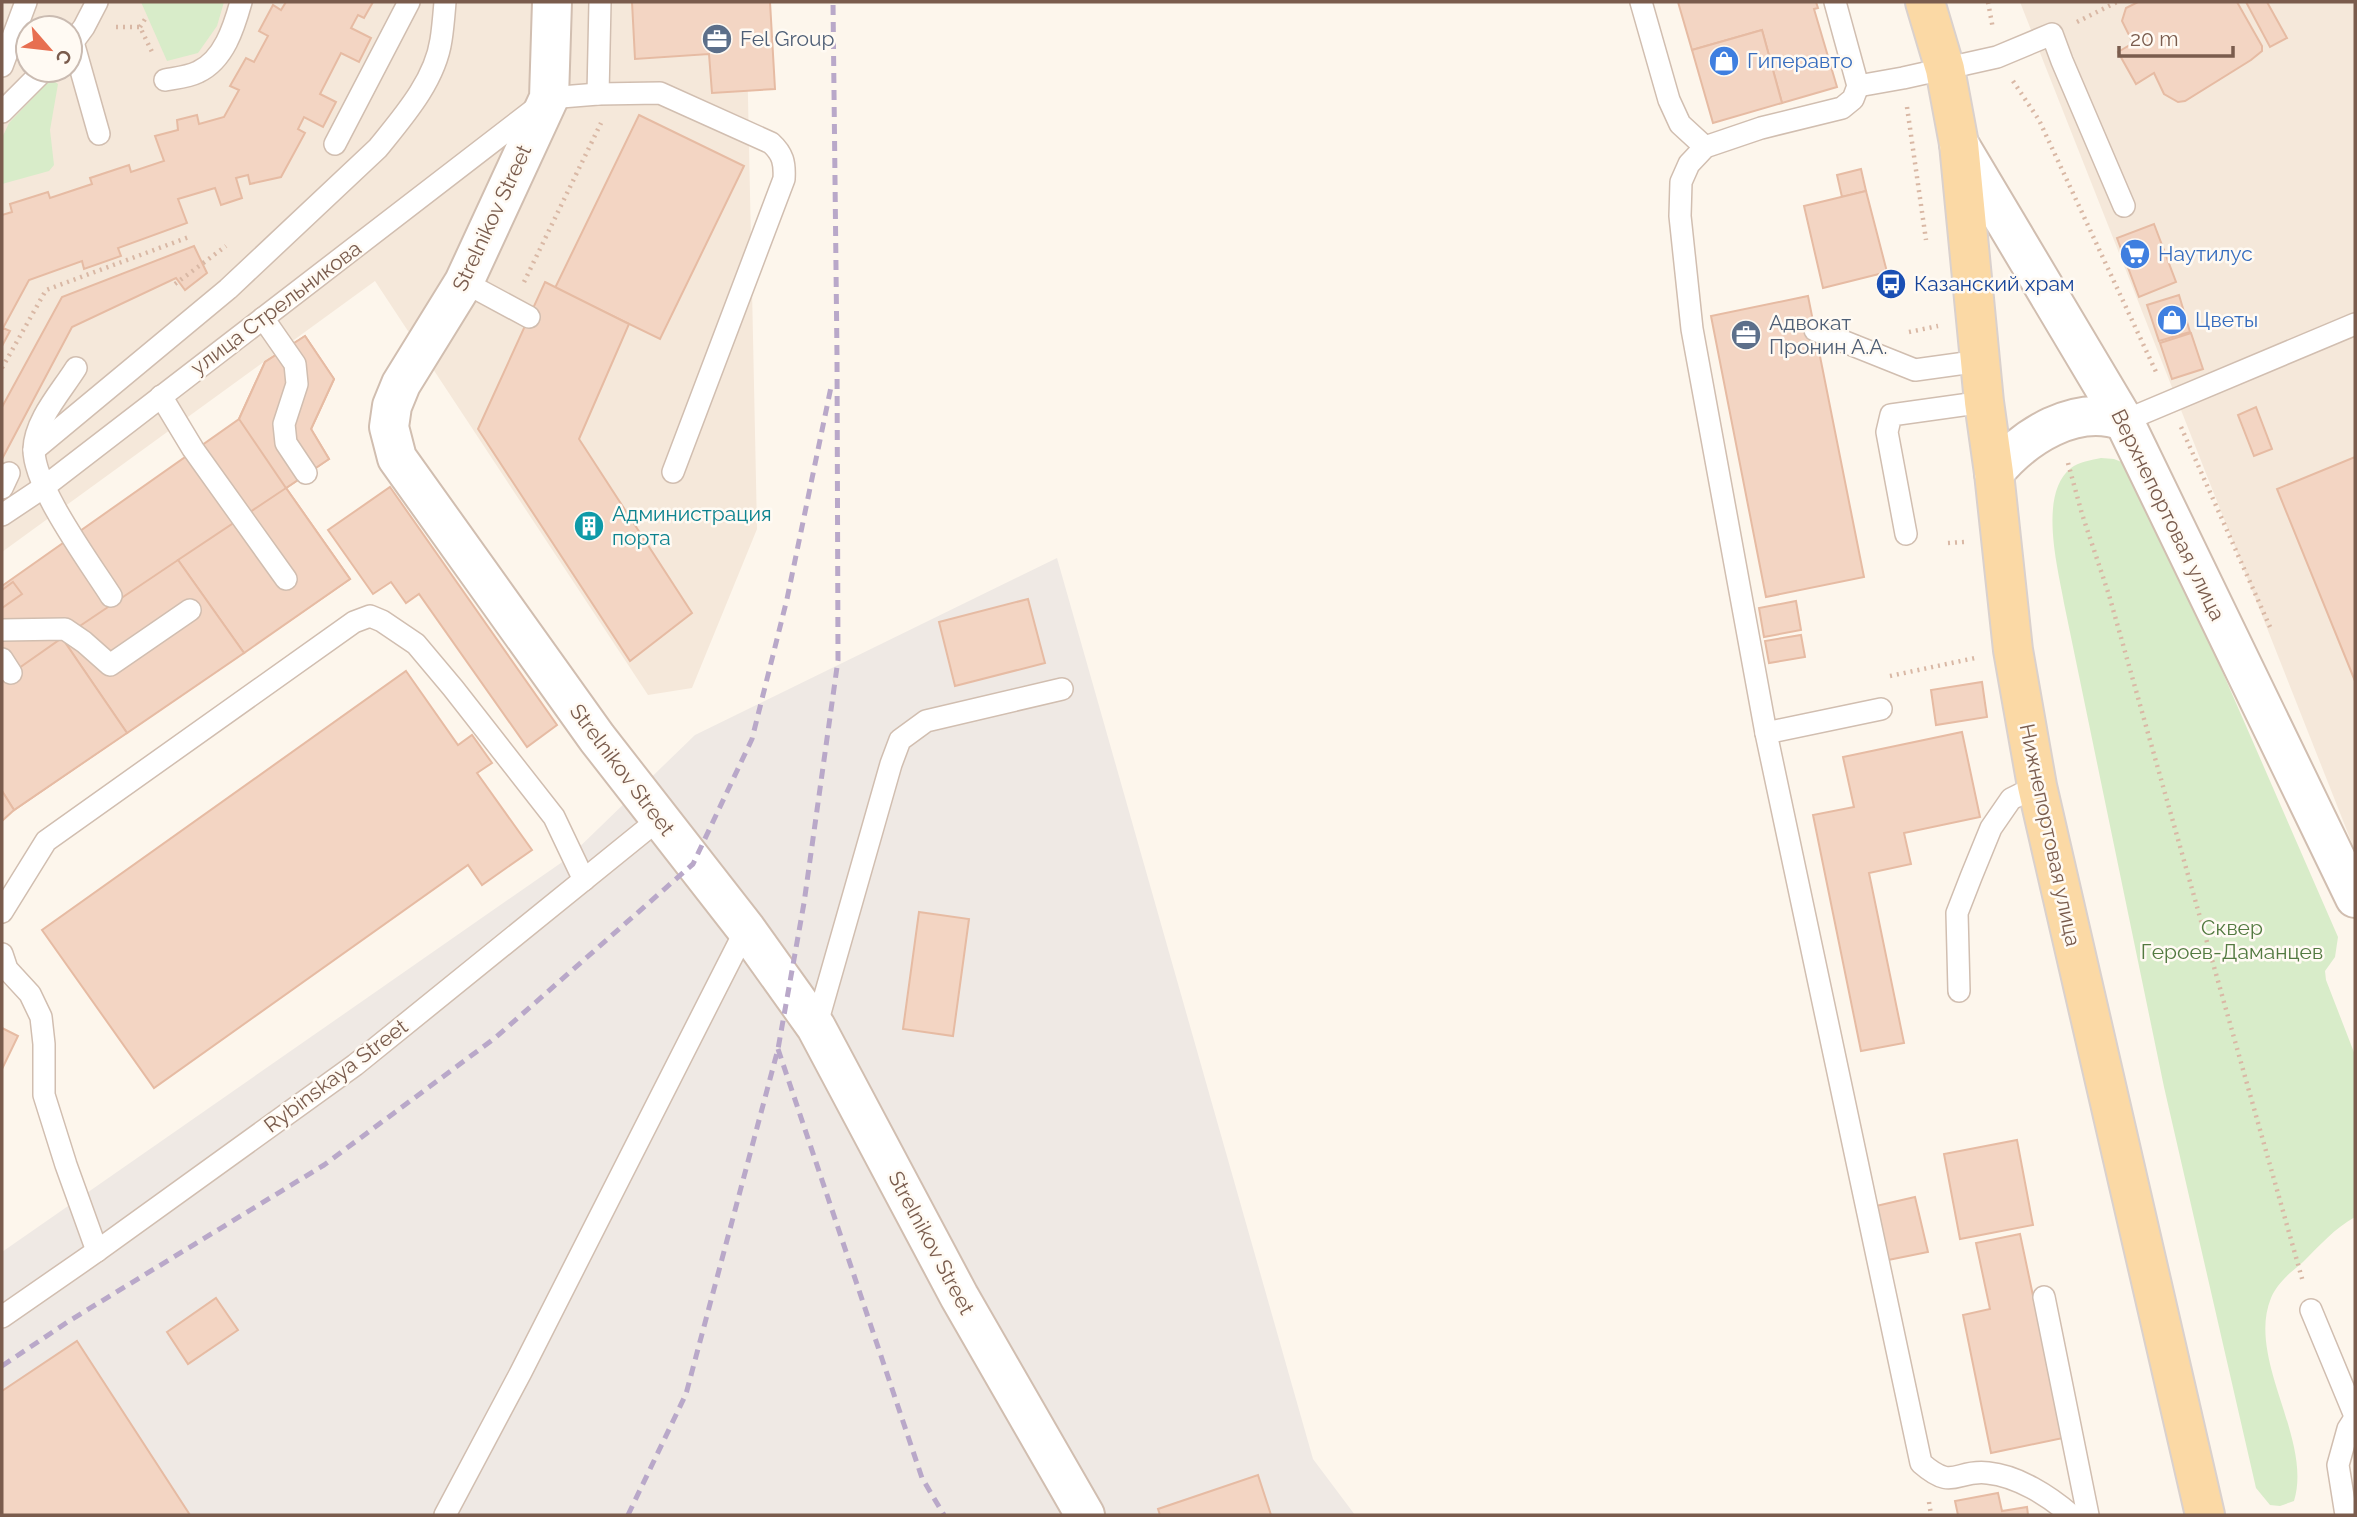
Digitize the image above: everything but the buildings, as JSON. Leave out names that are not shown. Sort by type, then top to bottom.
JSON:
[{"type":"main road","name":"Нижнепортовая улица","points":[[1925,2],[1945,69],[1959,144],[1984,402],[2013,650],[2037,786],[2205,1515]]},
{"type":"street","name":"Strelnikov Street","points":[[552,2],[549,98],[464,282],[401,384],[392,406],[389,427],[397,458],[597,738],[746,929],[816,1027],[958,1296],[1085,1515]]},
{"type":"street","name":"Верхнепортовая улица","points":[[1959,144],[2123,421],[2355,898]]},
{"type":"street","points":[[1994,473],[2007,457],[2032,436],[2058,424],[2086,416],[2110,416],[2123,421]]},
{"type":"lane","points":[[2,66],[26,2]]},
{"type":"lane","points":[[84,24],[97,2]]},
{"type":"lane","points":[[165,80],[196,73],[207,67],[231,35],[241,2]]},
{"type":"lane","points":[[335,144],[409,2]]},
{"type":"lane","points":[[34,450],[228,289],[378,148],[398,124],[425,83],[441,43],[445,2]]},
{"type":"lane","points":[[600,2],[606,94]]},
{"type":"lane","points":[[1642,2],[1670,100],[1680,124],[1705,147]]},
{"type":"lane","points":[[1835,2],[1858,86],[1853,99],[1842,108],[1760,128],[1705,147],[1689,164],[1681,182],[1680,216],[1692,329],[1766,733],[1921,1463],[1933,1474],[1945,1479],[1986,1472],[2028,1486],[2071,1515]]},
{"type":"lane","points":[[1858,86],[1997,57],[2052,34],[2124,206]]},
{"type":"lane","points":[[84,71],[99,134]]},
{"type":"lane","points":[[2,112],[30,84]]},
{"type":"lane","points":[[549,98],[660,93],[771,143],[781,152],[785,164],[784,179],[673,472]]},
{"type":"lane","name":"улица Стрельникова","points":[[2,515],[44,486],[549,98]]},
{"type":"lane","points":[[464,282],[520,313]]},
{"type":"lane","points":[[263,318],[295,364],[296,384],[284,424],[286,443],[306,473]]},
{"type":"lane","points":[[2123,421],[2355,324]]},
{"type":"lane","points":[[1815,330],[1915,370],[1980,361]]},
{"type":"lane","points":[[76,368],[40,425],[34,450],[44,486],[111,596]]},
{"type":"lane","points":[[161,396],[192,449],[286,579]]},
{"type":"lane","points":[[1906,534],[1887,432],[1891,415],[1984,402]]},
{"type":"lane","points":[[2,630],[65,629],[110,665],[190,610]]},
{"type":"lane","points":[[2,912],[23,874],[46,841],[354,622],[370,616],[416,644],[453,688],[554,817],[584,880]]},
{"type":"lane","points":[[816,1027],[900,740],[926,721],[1062,689]]},
{"type":"lane","points":[[1766,733],[1881,709]]},
{"type":"lane","points":[[1959,990],[1957,913],[1991,828],[2011,799],[2037,786]]},
{"type":"lane","name":"Rybinskaya Street","points":[[2,1317],[355,1065],[659,819]]},
{"type":"lane","points":[[445,1515],[521,1372],[746,929]]},
{"type":"lane","points":[[2,954],[7,969],[30,995],[41,1017],[44,1095],[97,1251]]},
{"type":"lane","points":[[2044,1297],[2088,1515]]},
{"type":"lane","points":[[2311,1310],[2355,1417],[2348,1429],[2338,1465],[2346,1515]]},
{"type":"path","points":[[84,37],[140,27],[147,16]]},
{"type":"path","points":[[140,27],[165,80]]},
{"type":"path","points":[[520,313],[606,94]]},
{"type":"path","points":[[2,368],[46,290],[189,237]]},
{"type":"path","points":[[175,284],[213,254]]},
{"type":"path","points":[[1909,332],[1939,326]]},
{"type":"path","points":[[2058,424],[2311,1310]]},
{"type":"path","points":[[1890,676],[1936,665]]},
{"type":"shaded area","points":[[2,2],[746,2],[757,529],[692,688],[648,695],[375,281],[2,552]]},
{"type":"shaded area","points":[[2020,2],[2355,2],[2355,851]]},
{"type":"shaded area","points":[[1057,558],[1313,1459],[1355,1515],[2,1515],[2,1252],[568,858],[695,735]]},
{"type":"green space","points":[[141,2],[224,2],[217,26],[198,53],[167,61]]},
{"type":"green space","points":[[46,84],[58,84],[50,130],[54,165],[49,171],[2,184],[2,138],[9,123]]},
{"type":"green space","name":"Сквер Героев-Даманцев","points":[[2101,458],[2124,463],[2209,641],[2338,937],[2335,957],[2325,971],[2355,1055],[2355,1217],[2334,1232],[2289,1274],[2271,1298],[2266,1322],[2267,1347],[2295,1452],[2297,1477],[2294,1501],[2280,1506],[2270,1505],[2256,1488],[2164,1087],[2055,555],[2053,515],[2055,496],[2061,480],[2071,468]]},
{"type":"railway","points":[[628,1515],[686,1394],[778,1049],[804,903],[838,660],[833,2]]},
{"type":"railway","points":[[2,1366],[69,1321],[324,1165],[495,1038],[693,864],[752,739],[787,599],[831,387]]},
{"type":"railway","points":[[778,1049],[922,1478],[944,1515]]},
{"type":"place","name":"Fel Group","points":[[717,39]]},
{"type":"place","name":"Гиперавто","points":[[1724,61]]},
{"type":"place","name":"Наутилус","points":[[2135,254]]},
{"type":"place","name":"Казанский храм","points":[[1891,284]]},
{"type":"place","name":"Цветы","points":[[2172,320]]},
{"type":"place","name":"Адвокат Пронин А.А.","points":[[1746,335]]},
{"type":"place","name":"Администрация порта","points":[[589,526]]}]
